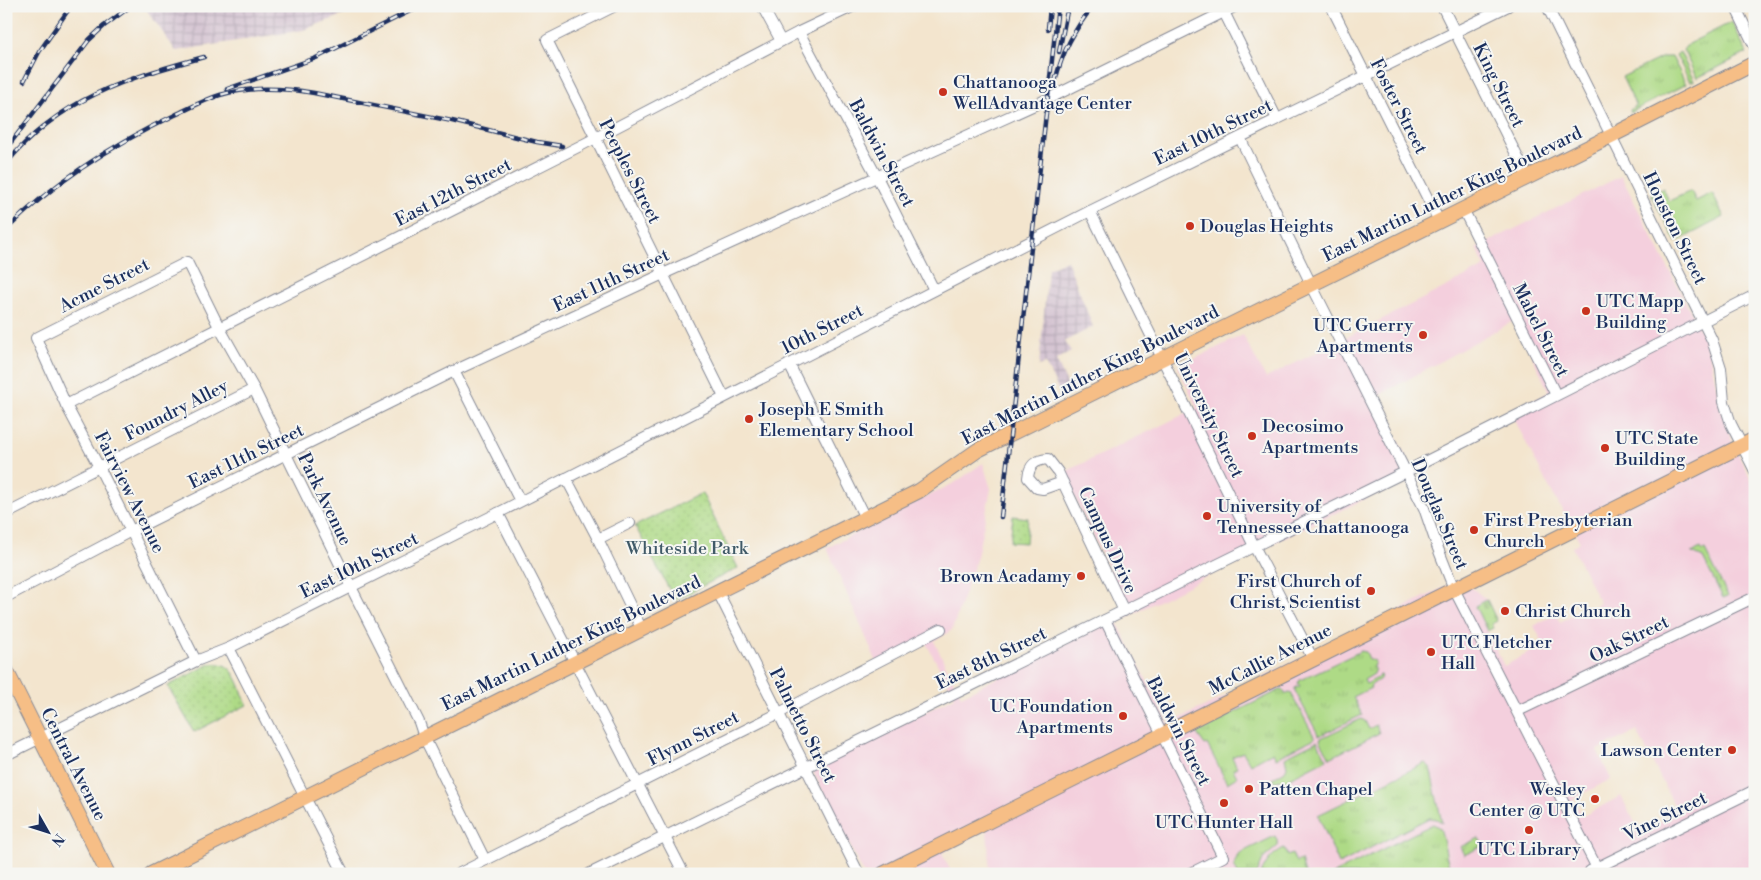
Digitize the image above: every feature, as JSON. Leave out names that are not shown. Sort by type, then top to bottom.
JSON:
[{"type":"main road","name":"East Martin Luther King Boulevard","points":[[151,874],[304,796],[576,663],[919,491],[978,450],[1439,220],[1528,178],[1755,63]]},
{"type":"main road","name":"McCallie Avenue","points":[[883,874],[1755,438]]},
{"type":"main road","name":"Central Avenue","points":[[6,670],[108,874]]},
{"type":"street","name":"Peeples Street","points":[[615,6],[547,40],[724,397]]},
{"type":"street","points":[[762,6],[781,41]]},
{"type":"street","name":"East 12th Street","points":[[66,405],[595,138],[781,41],[854,6]]},
{"type":"street","name":"East 11th Street","points":[[6,597],[131,530],[454,371],[1052,97],[1236,6]]},
{"type":"street","name":"Foster Street","points":[[1331,6],[1439,220]]},
{"type":"street","name":"King Street","points":[[1442,6],[1528,178]]},
{"type":"street","name":"East 10th Street","points":[[934,290],[1090,211],[1508,6]]},
{"type":"street","name":"Houston Street","points":[[1547,6],[1717,353],[1724,402],[1731,424],[1755,471]]},
{"type":"street","points":[[1735,6],[1755,46]]},
{"type":"street","points":[[1224,12],[1277,119]]},
{"type":"street","name":"Baldwin Street","points":[[799,32],[877,176],[934,290]]},
{"type":"street","name":"Douglas Street","points":[[1240,138],[1424,508],[1454,589],[1518,711],[1596,871]]},
{"type":"street","name":"Mabel Street","points":[[1406,471],[1556,395],[1463,209]]},
{"type":"street","name":"University Street","points":[[1090,211],[1254,546],[1313,659]]},
{"type":"street","name":"Park Avenue","points":[[187,262],[219,328],[254,389],[351,587],[420,722],[424,737],[485,860]]},
{"type":"street","name":"Acme Street","points":[[36,338],[187,262]]},
{"type":"street","name":"10th Street","points":[[724,397],[934,290]]},
{"type":"street","points":[[1556,395],[1755,295]]},
{"type":"street","name":"Fairview Avenue","points":[[36,338],[66,405],[196,661]]},
{"type":"street","points":[[790,364],[865,518]]},
{"type":"street","points":[[454,371],[520,501]]},
{"type":"street","name":"Foundry Alley","points":[[6,514],[254,389]]},
{"type":"street","name":"East 10th Street","points":[[6,756],[196,661],[229,648],[498,514],[724,397]]},
{"type":"street","name":"East 8th Street","points":[[589,874],[664,835],[1406,471]]},
{"type":"street","points":[[566,478],[642,630]]},
{"type":"street","name":"Campus Drive","points":[[1063,482],[1124,611]]},
{"type":"street","points":[[498,514],[684,874]]},
{"type":"street","points":[[598,539],[630,523]]},
{"type":"street","name":"Palmetto Street","points":[[718,592],[859,874]]},
{"type":"street","name":"Oak Street","points":[[1518,711],[1755,597]]},
{"type":"street","name":"Baldwin Street","points":[[1105,620],[1223,857],[1189,874]]},
{"type":"street","name":"Flynn Street","points":[[458,874],[779,713],[941,629]]},
{"type":"street","points":[[229,648],[344,874]]},
{"type":"street","name":"Vine Street","points":[[1596,871],[1755,790]]},
{"type":"shaded area","points":[[144,6],[367,6],[303,30],[176,51]]},
{"type":"shaded area","name":"University of Tennessee Chattanooga","points":[[1621,176],[1704,338],[1711,361],[1722,414],[1733,444],[1755,488],[1755,874],[990,874],[987,829],[942,853],[952,874],[864,874],[812,769],[955,697],[925,641],[878,665],[827,548],[956,482],[983,463],[991,489],[977,557],[952,630],[934,641],[961,696],[1130,612],[1063,473],[1197,408],[1178,367],[1243,335],[1266,378],[1485,267],[1476,248]],"holes":[[[1515,320],[1549,392],[1511,413],[1544,478],[1580,542],[1572,547],[1600,603],[1560,622],[1556,613],[1534,626],[1544,645],[1504,666],[1475,606],[1487,600],[1461,579],[1169,724],[1117,622],[1267,546],[1415,475],[1376,397]],[[1637,731],[1678,813],[1640,832],[1621,796],[1583,816],[1573,799],[1611,779],[1597,750]]]},
{"type":"shaded area","points":[[1067,260],[1093,327],[1065,341],[1071,352],[1056,360],[1068,386],[1059,391],[1045,363],[1039,366],[1048,269]]},
{"type":"green space","points":[[1732,22],[1747,53],[1697,78],[1683,50],[1688,44]]},
{"type":"green space","points":[[1680,52],[1694,81],[1690,82],[1676,55]]},
{"type":"green space","points":[[1663,57],[1672,57],[1686,84],[1631,112],[1630,110],[1636,106],[1622,77]]},
{"type":"green space","points":[[1663,188],[1669,201],[1691,191],[1696,201],[1712,193],[1724,217],[1676,242],[1651,195]]},
{"type":"green space","name":"Whiteside Park","points":[[702,493],[738,568],[675,600],[635,526]]},
{"type":"green space","points":[[1013,516],[1028,518],[1026,543],[1010,542]]},
{"type":"green space","points":[[1700,548],[1702,551],[1705,550],[1728,596],[1723,598],[1703,558],[1692,553]]},
{"type":"green space","points":[[1487,600],[1497,621],[1491,624],[1493,628],[1487,631],[1475,606]]},
{"type":"green space","points":[[1361,651],[1366,652],[1369,659],[1375,661],[1373,667],[1374,674],[1364,680],[1366,684],[1381,675],[1380,679],[1370,686],[1371,688],[1353,697],[1362,715],[1319,736],[1295,688],[1300,686],[1298,683],[1300,680]]},
{"type":"green space","points":[[210,664],[222,664],[230,669],[239,683],[247,705],[194,732],[168,686]]},
{"type":"green space","points":[[1283,690],[1285,694],[1291,693],[1315,738],[1276,758],[1273,752],[1250,764],[1243,752],[1232,757],[1237,767],[1233,769],[1237,777],[1227,783],[1207,744],[1205,745],[1197,731]]},
{"type":"green space","points":[[1361,719],[1365,721],[1369,729],[1376,725],[1379,733],[1330,758],[1320,740],[1321,738]]},
{"type":"green space","points":[[1317,741],[1327,759],[1282,782],[1280,780],[1274,782],[1272,779],[1285,771],[1287,767],[1285,757]]},
{"type":"green space","points":[[1425,763],[1430,767],[1442,823],[1437,819],[1429,818],[1339,864],[1318,815]]},
{"type":"green space","points":[[1433,824],[1440,828],[1441,831],[1450,871],[1448,874],[1333,874]]},
{"type":"green space","points":[[1275,836],[1279,845],[1263,859],[1257,874],[1238,874],[1234,865],[1238,854]]},
{"type":"green space","points":[[1479,838],[1483,846],[1464,855],[1460,847]]},
{"type":"green space","points":[[1284,848],[1287,856],[1292,854],[1296,862],[1301,860],[1305,874],[1261,874],[1270,859]]},
{"type":"railway","points":[[24,81],[39,52],[71,6]]},
{"type":"railway","points":[[6,149],[89,40],[131,6]]},
{"type":"railway","points":[[227,89],[316,58],[420,6]]},
{"type":"railway","points":[[1048,29],[1050,6]]},
{"type":"railway","points":[[1001,517],[1058,6]]},
{"type":"railway","points":[[1059,52],[1068,6]]},
{"type":"railway","points":[[1055,82],[1061,61],[1070,42],[1093,6]]},
{"type":"railway","points":[[6,164],[26,142],[71,107],[121,83],[204,57]]},
{"type":"railway","points":[[6,230],[64,180],[107,151],[152,126],[203,102],[220,95],[243,90],[279,89],[314,93],[562,146]]},
{"type":"place","name":"Chattanooga WellAdvantage Center","points":[[943,92]]},
{"type":"place","name":"Douglas Heights","points":[[1190,226]]},
{"type":"place","name":"UTC Mapp Building","points":[[1586,311]]},
{"type":"place","name":"UTC Guerry Apartments","points":[[1423,335]]},
{"type":"place","name":"Joseph E Smith Elementary School","points":[[749,419]]},
{"type":"place","name":"Decosimo Apartments","points":[[1252,436]]},
{"type":"place","name":"UTC State Building","points":[[1605,448]]},
{"type":"place","name":"University of Tennessee Chattanooga","points":[[1207,516]]},
{"type":"place","name":"First Presbyterian Church","points":[[1474,530]]},
{"type":"place","name":"Brown Acadamy","points":[[1081,576]]},
{"type":"place","name":"First Church of Christ, Scientist","points":[[1371,591]]},
{"type":"place","name":"Christ Church","points":[[1505,611]]},
{"type":"place","name":"UTC Fletcher Hall","points":[[1431,652]]},
{"type":"place","name":"UC Foundation Apartments","points":[[1123,716]]},
{"type":"place","name":"Lawson Center","points":[[1732,750]]},
{"type":"place","name":"Patten Chapel","points":[[1249,789]]},
{"type":"place","name":"Wesley Center @ UTC","points":[[1595,799]]},
{"type":"place","name":"UTC Hunter Hall","points":[[1224,803]]},
{"type":"place","name":"UTC Library","points":[[1529,830]]}]
